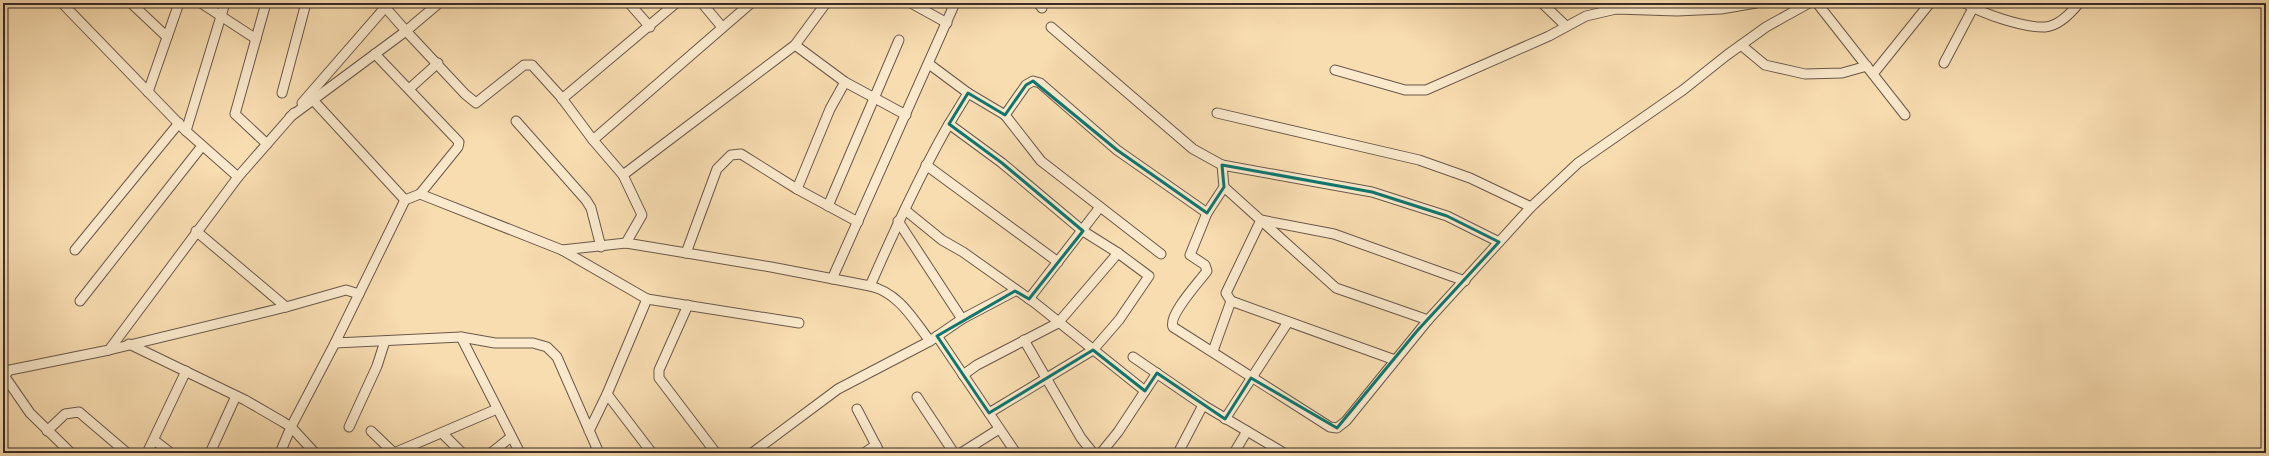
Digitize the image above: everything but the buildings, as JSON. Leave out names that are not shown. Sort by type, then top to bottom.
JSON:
[{"type":"street","points":[[62,3],[186,131],[238,177]]},
{"type":"street","points":[[131,3],[167,37]]},
{"type":"street","points":[[148,92],[179,3]]},
{"type":"street","points":[[201,3],[221,18],[256,39]]},
{"type":"street","points":[[186,131],[221,18],[224,3]]},
{"type":"street","points":[[266,3],[235,114],[267,144]]},
{"type":"street","points":[[282,93],[306,3]]},
{"type":"street","points":[[290,117],[406,31],[439,3]]},
{"type":"street","points":[[629,3],[650,27]]},
{"type":"street","points":[[562,99],[650,27],[676,3]]},
{"type":"street","points":[[702,3],[722,27]]},
{"type":"street","points":[[593,140],[751,3]]},
{"type":"street","points":[[623,175],[795,45],[826,3]]},
{"type":"street","points":[[832,279],[955,3]]},
{"type":"street","points":[[1630,9],[1637,3]]},
{"type":"street","points":[[1335,70],[1405,90],[1426,90],[1586,16],[1616,9],[1677,11],[1721,9],[1756,3]]},
{"type":"street","points":[[1222,165],[1224,187],[1207,213],[1190,255],[1205,265],[1206,271],[1176,311],[1172,324],[1175,329],[1213,351],[1251,378],[1330,427],[1337,428],[1346,421],[1428,320],[1531,207],[1578,163],[1683,90],[1766,27],[1809,3]]},
{"type":"street","points":[[1817,3],[1905,115]]},
{"type":"street","points":[[1873,74],[1930,3]]},
{"type":"street","points":[[1944,63],[1969,6],[2015,22],[2046,27],[2066,18],[2080,3]]},
{"type":"street","points":[[913,4],[947,23]]},
{"type":"street","points":[[109,350],[238,177],[387,5],[406,31],[438,63],[465,94],[476,103],[524,66],[530,64],[534,66],[623,175],[642,215],[626,243]]},
{"type":"street","points":[[1547,5],[1566,26]]},
{"type":"street","points":[[1051,27],[1193,149],[1222,165],[1372,192],[1447,216],[1500,242]]},
{"type":"street","points":[[828,206],[873,97],[899,40]]},
{"type":"street","points":[[795,45],[845,82],[906,115]]},
{"type":"street","points":[[1741,45],[1765,65],[1805,74],[1842,73],[1867,66]]},
{"type":"street","points":[[280,453],[291,427],[335,343],[405,200],[420,194],[458,147],[459,142],[375,54]]},
{"type":"street","points":[[409,89],[438,63]]},
{"type":"street","points":[[929,64],[968,93],[1005,115],[1041,161],[1160,254]]},
{"type":"street","points":[[1005,115],[1026,85],[1033,81],[1040,83],[1117,150],[1207,213]]},
{"type":"street","points":[[797,189],[830,109],[845,82]]},
{"type":"street","points":[[870,286],[898,221],[905,210],[926,165],[968,93]]},
{"type":"street","points":[[313,100],[405,200]]},
{"type":"street","points":[[1217,113],[1419,160],[1470,178],[1531,207]]},
{"type":"street","points":[[516,121],[586,200],[591,208],[601,247]]},
{"type":"street","points":[[75,250],[179,123]]},
{"type":"street","points":[[949,124],[1002,163],[1083,231],[1147,273],[1148,277],[1119,320],[1093,350],[989,413]]},
{"type":"street","points":[[80,301],[202,146]]},
{"type":"street","points":[[686,253],[717,169],[731,155],[741,154],[797,189],[858,222]]},
{"type":"street","points":[[926,165],[1058,262]]},
{"type":"street","points":[[1224,187],[1336,288],[1428,320]]},
{"type":"street","points":[[420,194],[562,250],[647,299],[799,323]]},
{"type":"street","points":[[1028,299],[1083,231],[1100,207]]},
{"type":"street","points":[[905,210],[942,240],[963,252],[1028,299],[1145,391]]},
{"type":"street","points":[[1261,220],[1334,234],[1464,281]]},
{"type":"street","points":[[1261,220],[1226,293],[1231,301],[1395,360]]},
{"type":"street","points":[[898,221],[962,319]]},
{"type":"street","points":[[196,232],[286,308]]},
{"type":"street","points":[[562,250],[601,247],[626,243],[832,279],[880,289],[900,302],[934,338],[963,375],[1016,453]]},
{"type":"street","points":[[963,375],[977,365],[1058,323],[1118,253]]},
{"type":"street","points":[[71,453],[30,413],[3,375],[10,370],[109,350],[129,344],[286,308],[346,290],[359,294]]},
{"type":"street","points":[[752,453],[838,389],[934,338],[962,319],[1015,291]]},
{"type":"street","points":[[589,431],[608,394],[647,299]]},
{"type":"street","points":[[1213,351],[1231,301]]},
{"type":"street","points":[[688,305],[659,370],[659,378],[716,453]]},
{"type":"street","points":[[1225,419],[1288,322]]},
{"type":"street","points":[[335,343],[461,337],[495,343],[533,343],[547,347],[557,357],[599,453]]},
{"type":"street","points":[[461,337],[520,453]]},
{"type":"street","points":[[1024,340],[1081,438],[1093,453]]},
{"type":"street","points":[[350,427],[377,366],[385,341]]},
{"type":"street","points":[[129,344],[236,396],[291,427],[315,453]]},
{"type":"street","points":[[1133,357],[1225,419],[1284,453]]},
{"type":"street","points":[[147,453],[186,371]]},
{"type":"street","points":[[1101,453],[1118,432],[1158,373]]},
{"type":"street","points":[[608,394],[652,453]]},
{"type":"street","points":[[210,453],[236,396]]},
{"type":"street","points":[[917,397],[954,453]]},
{"type":"street","points":[[1178,453],[1203,405]]},
{"type":"street","points":[[371,431],[394,453],[497,408]]},
{"type":"street","points":[[857,409],[878,449],[864,453]]},
{"type":"street","points":[[47,431],[65,414],[79,412],[127,453]]},
{"type":"street","points":[[962,453],[999,429]]},
{"type":"street","points":[[1234,453],[1247,431]]},
{"type":"street","points":[[442,433],[462,453]]},
{"type":"street","points":[[491,453],[511,436]]},
{"type":"street","points":[[154,440],[171,453]]},
{"type":"highlighted area","points":[[1033,81],[1117,150],[1207,213],[1224,187],[1222,165],[1372,192],[1447,216],[1499,242],[1417,331],[1337,428],[1251,378],[1225,419],[1157,373],[1145,391],[1093,350],[989,413],[937,336],[1015,291],[1029,299],[1083,231],[1002,163],[949,124],[968,93],[1005,115],[1026,85]]}]
